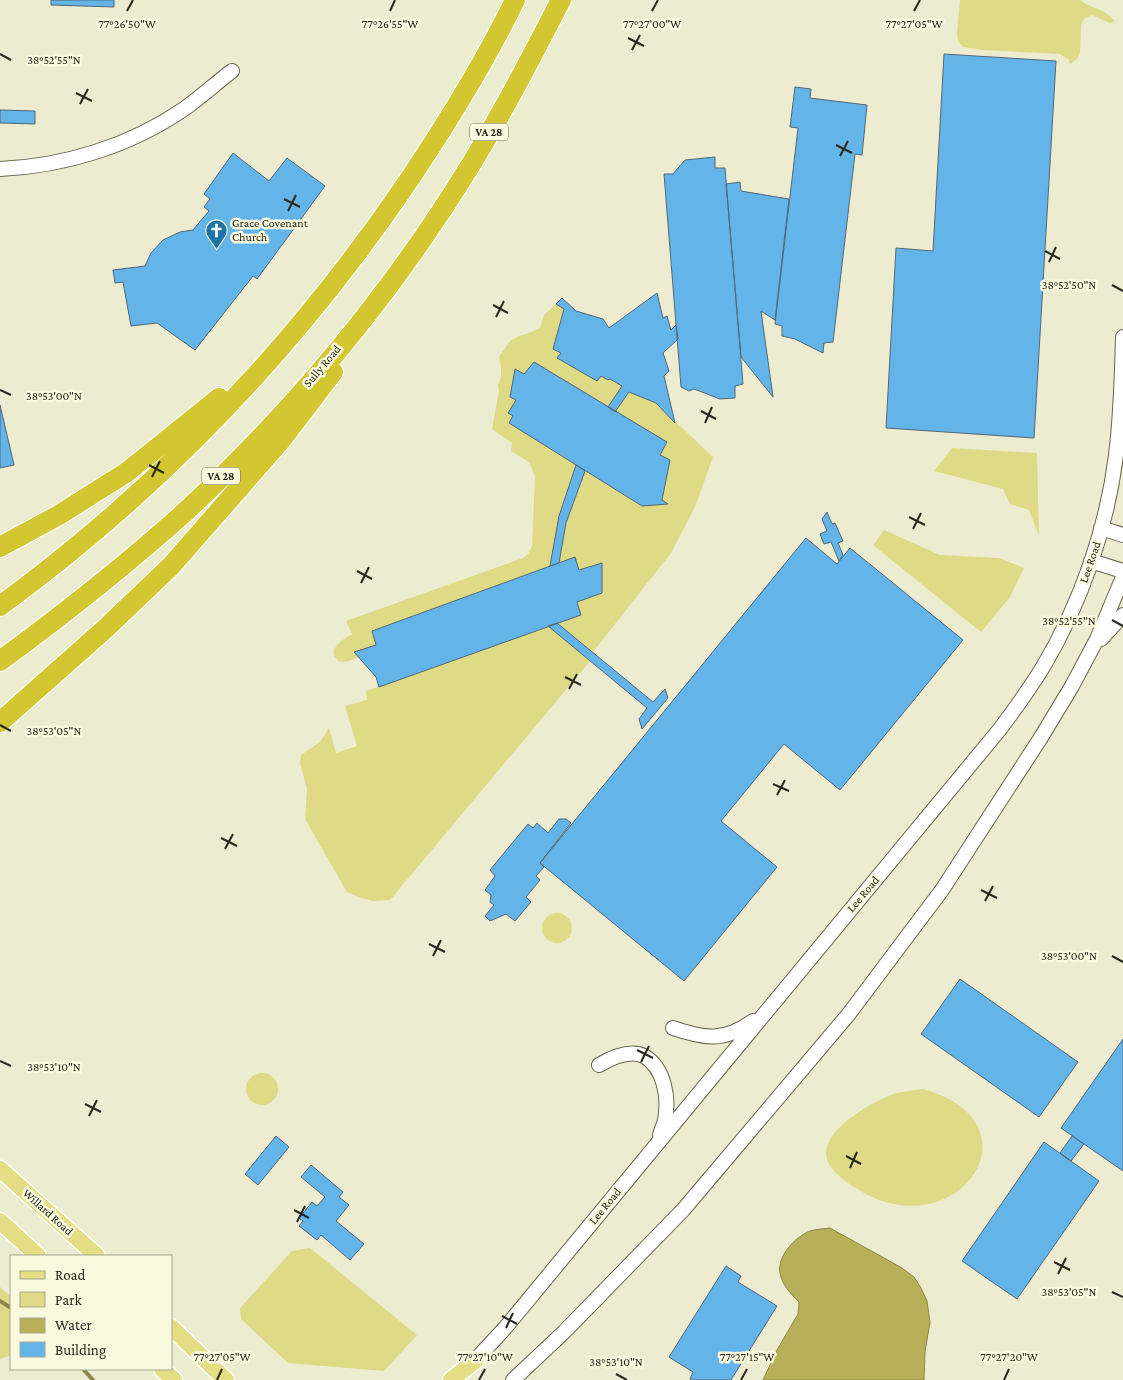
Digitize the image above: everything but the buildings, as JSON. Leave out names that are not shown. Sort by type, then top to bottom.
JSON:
[{"type":"highway","points":[[0,606],[69,552],[156,478],[245,387],[334,284],[398,196],[435,141],[472,82],[515,0]]},
{"type":"highway","name":"Sully Road","points":[[0,661],[96,588],[185,511],[230,468],[322,367],[408,257],[470,166],[516,87],[561,0]]},
{"type":"highway","points":[[0,722],[105,629],[171,566],[282,439],[309,405],[408,257]]},
{"type":"highway","points":[[0,547],[59,515],[134,466],[215,402],[273,348],[334,284]]},
{"type":"main road","name":"Willard Road","points":[[0,1169],[96,1255]]},
{"type":"main road","points":[[0,1221],[37,1255]]},
{"type":"main road","points":[[172,1328],[228,1380]]},
{"type":"main road","points":[[451,1380],[476,1360]]},
{"type":"main road","points":[[163,1370],[174,1380]]},
{"type":"street","points":[[0,169],[59,162],[125,141],[185,108],[232,71]]},
{"type":"street","name":"Lee Road","points":[[457,1380],[510,1322],[1000,729],[1044,665],[1073,608],[1091,561],[1108,501],[1116,456],[1123,337]]},
{"type":"street","points":[[1101,528],[1123,535]]},
{"type":"street","points":[[1091,561],[1123,571]]},
{"type":"street","points":[[513,1380],[556,1340],[683,1210],[848,1015],[942,890],[1040,739],[1072,686],[1089,653],[1123,577]]},
{"type":"street","points":[[1089,653],[1123,615]]},
{"type":"street","points":[[673,1028],[706,1038],[717,1037],[742,1029],[768,1010]]},
{"type":"street","points":[[599,1065],[619,1055],[636,1054],[644,1057],[658,1070],[665,1087],[666,1108],[665,1120],[657,1144]]},
{"type":"green space","points":[[960,0],[1080,0],[1107,14],[1115,21],[1110,23],[1092,15],[1084,19],[1081,24],[1080,53],[1077,59],[1070,64],[1069,60],[1060,54],[981,50],[963,47],[958,41],[957,34]]},
{"type":"green space","points":[[556,304],[564,309],[553,348],[597,380],[601,376],[622,386],[608,407],[534,362],[524,374],[515,369],[510,396],[516,400],[509,413],[513,416],[509,423],[576,465],[559,516],[550,566],[372,631],[376,645],[355,652],[359,657],[347,662],[339,661],[334,651],[342,641],[352,634],[346,621],[523,558],[528,554],[532,546],[535,476],[529,462],[511,451],[512,443],[492,429],[499,391],[498,385],[501,378],[499,357],[510,341],[540,328],[544,315]]},
{"type":"green space","points":[[629,392],[656,403],[713,457],[695,507],[671,553],[593,652],[557,623],[580,615],[577,602],[602,564],[579,570],[575,557],[559,563],[566,523],[585,471],[642,506],[667,503],[660,500],[670,460],[660,455],[667,442],[615,412]]},
{"type":"green space","points":[[952,448],[1037,453],[1039,536],[1029,510],[1010,504],[1003,489],[934,471]]},
{"type":"green space","points":[[884,530],[940,555],[999,558],[1024,568],[1010,597],[981,632],[873,545]]},
{"type":"green space","points":[[548,626],[590,661],[390,900],[373,901],[347,892],[305,819],[307,789],[300,763],[301,755],[320,742],[329,728],[336,753],[357,746],[345,706],[367,700],[366,691]]},
{"type":"green space","points":[[557,913],[568,917],[572,928],[568,939],[557,943],[546,939],[542,928],[546,917]]},
{"type":"green space","points":[[262,1073],[274,1077],[278,1089],[274,1101],[262,1105],[250,1101],[246,1089],[250,1077]]},
{"type":"green space","points":[[923,1089],[959,1106],[978,1128],[982,1152],[974,1175],[954,1193],[928,1204],[895,1204],[859,1190],[836,1173],[827,1159],[827,1148],[831,1138],[850,1118],[875,1102],[887,1097],[900,1092]]},
{"type":"green space","points":[[310,1248],[417,1335],[384,1371],[288,1363],[241,1319],[240,1308],[292,1251]]},
{"type":"green space","points":[[0,1287],[10,1296],[10,1355],[0,1359]]},
{"type":"water","points":[[830,1228],[902,1268],[914,1277],[921,1288],[927,1301],[930,1322],[925,1352],[924,1380],[763,1380],[777,1350],[798,1314],[799,1302],[787,1289],[781,1277],[781,1260],[793,1242],[804,1234],[813,1230]]},
{"type":"waterway","points":[[0,1301],[10,1307]]},
{"type":"waterway","points":[[84,1370],[93,1380]]},
{"type":"place","name":"Grace Covenant Church","points":[[216,249]]}]
